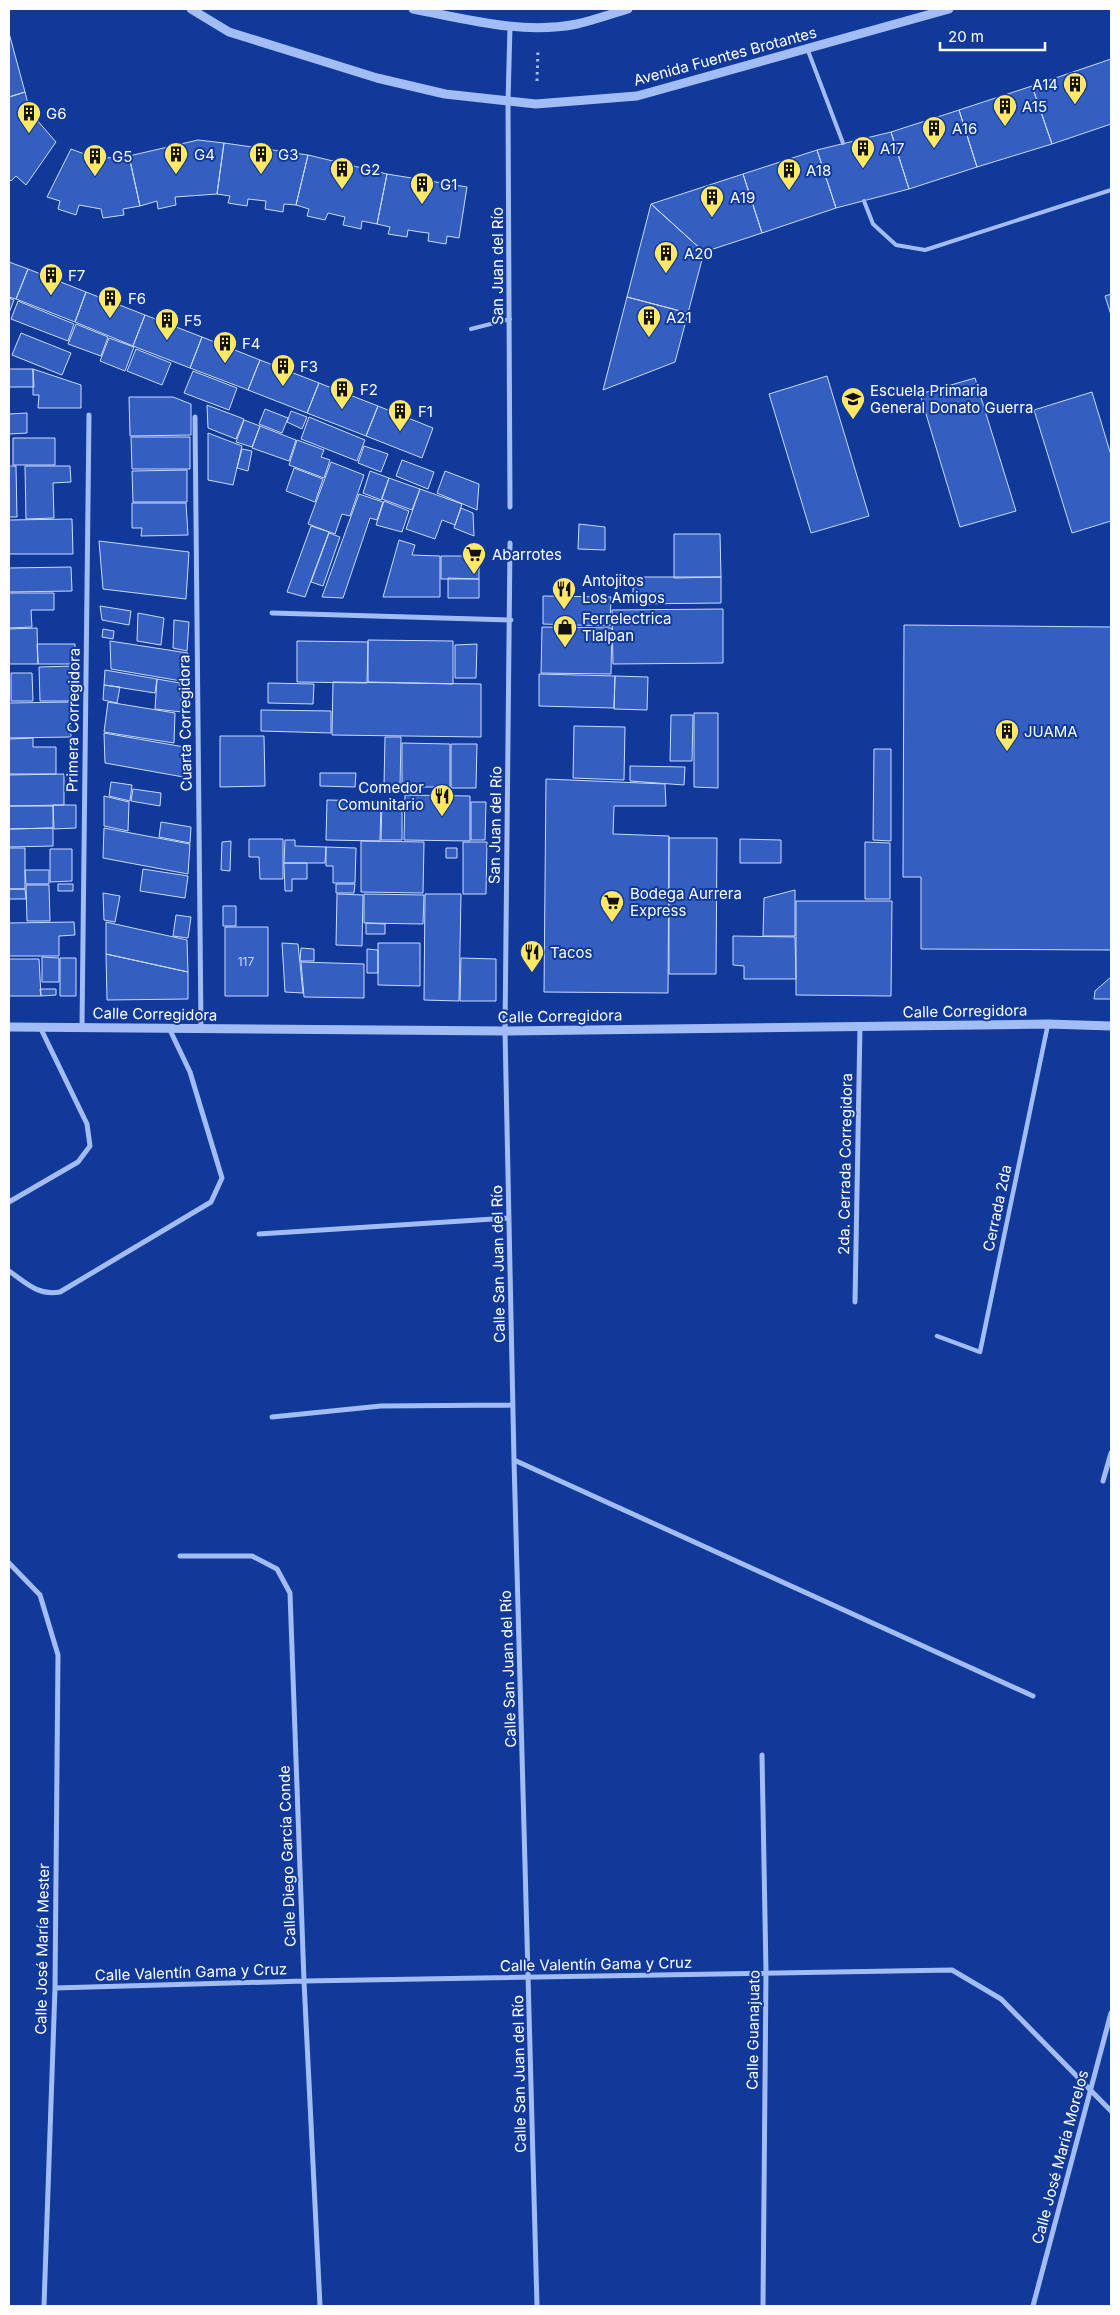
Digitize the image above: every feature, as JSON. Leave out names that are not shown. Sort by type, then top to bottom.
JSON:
[{"type":"street","name":"Avenida Fuentes Brotantes","points":[[191,9],[229,32],[377,78],[445,94],[536,104],[637,96],[949,9]]},
{"type":"street","points":[[413,9],[510,26],[539,27],[576,24],[628,9]]},
{"type":"street","name":"San Juan del Río","points":[[510,26],[508,102],[510,507]]},
{"type":"street","name":"Primera Corregidora","points":[[82,1027],[89,415]]},
{"type":"street","name":"Cuarta Corregidora","points":[[195,417],[201,1028]]},
{"type":"street","name":"San Juan del Río","points":[[505,1031],[511,620],[510,543]]},
{"type":"street","points":[[272,613],[511,620]]},
{"type":"street","name":"Calle Corregidora","points":[[9,1026],[505,1031],[1048,1024],[1111,1026]]},
{"type":"street","name":"Cerrada 2da","points":[[937,1336],[980,1352],[1048,1024]]},
{"type":"street","name":"2da. Cerrada Corregidora","points":[[855,1302],[860,1026]]},
{"type":"street","points":[[9,1202],[78,1162],[90,1146],[87,1124],[40,1027]]},
{"type":"street","points":[[9,1271],[36,1291],[49,1294],[60,1292],[211,1202],[222,1178],[190,1072],[169,1028]]},
{"type":"street","name":"Calle San Juan del Río","points":[[505,1031],[514,1460],[537,2306]]},
{"type":"street","points":[[259,1234],[509,1218]]},
{"type":"street","points":[[272,1417],[381,1406],[513,1405]]},
{"type":"street","points":[[1103,1481],[1111,1453]]},
{"type":"street","points":[[514,1460],[1033,1696]]},
{"type":"street","name":"Calle Diego García Conde","points":[[180,1556],[252,1556],[277,1569],[290,1593],[304,1981],[320,2306]]},
{"type":"street","name":"Calle José María Mester","points":[[9,1563],[40,1595],[58,1654],[55,1988],[44,2306]]},
{"type":"street","name":"Calle Guanajuato","points":[[762,1755],[766,1972],[763,2306]]},
{"type":"street","name":"Calle Valentín Gama y Cruz","points":[[55,1988],[304,1981],[952,1970],[1001,1999],[1092,2089],[1111,2111]]},
{"type":"street","name":"Calle José María Morelos","points":[[1033,2306],[1111,2014]]},
{"type":"lane","points":[[807,48],[843,143]]},
{"type":"lane","points":[[864,201],[873,224],[896,245],[925,250],[1111,190]]},
{"type":"lane","points":[[471,329],[510,319]]},
{"type":"path","points":[[536,104],[539,27]]},
{"type":"building","points":[[9,33],[25,92],[9,97]]},
{"type":"building","name":"A14","points":[[1111,59],[1111,124],[1052,144],[1032,86]]},
{"type":"building","name":"A15","points":[[1032,86],[1052,144],[977,167],[959,110]]},
{"type":"building","name":"G6","points":[[25,92],[30,112],[56,142],[26,185],[16,176],[11,181],[9,179],[9,97]]},
{"type":"building","name":"A16","points":[[959,110],[977,167],[909,189],[891,132]]},
{"type":"building","name":"A17","points":[[891,132],[909,189],[836,208],[817,150]]},
{"type":"building","name":"G4","points":[[198,140],[224,143],[217,194],[175,197],[176,205],[158,209],[157,201],[140,206],[129,156]]},
{"type":"building","name":"G3","points":[[224,143],[308,155],[296,205],[284,204],[283,212],[265,209],[266,201],[248,199],[247,206],[228,203],[230,196],[217,194]]},
{"type":"building","name":"G5","points":[[71,149],[87,155],[106,158],[129,156],[140,206],[123,209],[124,215],[103,218],[101,209],[79,205],[76,215],[58,209],[60,201],[47,197]]},
{"type":"building","name":"A18","points":[[817,150],[836,208],[762,233],[743,174]]},
{"type":"building","name":"G2","points":[[308,155],[387,174],[377,224],[362,221],[361,229],[343,225],[345,217],[328,213],[325,220],[307,216],[309,209],[296,205]]},
{"type":"building","name":"G1","points":[[387,174],[467,187],[459,238],[447,236],[446,244],[428,241],[429,233],[408,230],[407,237],[388,234],[390,227],[377,224]]},
{"type":"building","name":"A19","points":[[743,174],[762,233],[704,252],[651,204]]},
{"type":"building","name":"A20","points":[[651,204],[704,252],[688,313],[627,297]]},
{"type":"building","points":[[9,262],[28,269],[16,299],[9,297]]},
{"type":"building","name":"F7","points":[[28,269],[86,292],[75,322],[16,299]]},
{"type":"building","name":"F6","points":[[86,292],[145,315],[133,346],[75,322]]},
{"type":"building","points":[[1111,294],[1111,315],[1105,296]]},
{"type":"building","name":"A21","points":[[627,297],[688,313],[675,362],[603,390]]},
{"type":"building","points":[[9,298],[14,300],[9,313]]},
{"type":"building","points":[[18,301],[74,324],[68,341],[11,319]]},
{"type":"building","name":"F5","points":[[145,315],[202,337],[190,368],[133,346]]},
{"type":"building","points":[[76,324],[108,337],[101,356],[68,344]]},
{"type":"building","points":[[21,333],[71,353],[62,375],[12,355]]},
{"type":"building","name":"F4","points":[[202,337],[260,360],[248,390],[190,368]]},
{"type":"building","points":[[109,338],[134,347],[125,371],[100,361]]},
{"type":"building","points":[[136,349],[171,363],[162,385],[127,371]]},
{"type":"building","name":"F3","points":[[260,360],[319,383],[307,413],[248,390]]},
{"type":"building","points":[[9,369],[33,369],[34,387],[9,387]]},
{"type":"building","points":[[33,369],[81,385],[81,408],[38,408],[39,395],[33,395]]},
{"type":"building","points":[[193,371],[237,388],[229,410],[184,393]]},
{"type":"building","points":[[827,376],[869,516],[811,533],[769,394]]},
{"type":"building","points":[[975,378],[1016,511],[960,527],[920,394]]},
{"type":"building","name":"F2","points":[[319,383],[378,406],[366,436],[307,413]]},
{"type":"building","points":[[1092,392],[1111,455],[1111,521],[1072,533],[1034,410]]},
{"type":"building","points":[[129,397],[173,397],[191,404],[191,435],[130,436]]},
{"type":"building","points":[[207,405],[244,419],[236,439],[208,428]]},
{"type":"building","name":"F1","points":[[378,406],[433,428],[422,458],[366,436]]},
{"type":"building","points":[[265,409],[288,418],[282,433],[259,424]]},
{"type":"building","points":[[291,411],[307,417],[302,429],[287,422]]},
{"type":"building","points":[[27,413],[27,433],[9,434],[9,414]]},
{"type":"building","points":[[309,417],[365,440],[357,461],[301,439]]},
{"type":"building","points":[[244,420],[260,426],[252,447],[236,442]]},
{"type":"building","points":[[260,426],[296,440],[289,461],[252,448]]},
{"type":"building","points":[[208,433],[242,446],[233,485],[208,480]]},
{"type":"building","points":[[131,437],[190,437],[190,469],[132,469]]},
{"type":"building","points":[[13,438],[55,438],[55,465],[13,465]]},
{"type":"building","points":[[297,440],[324,450],[321,457],[330,460],[324,478],[289,465]]},
{"type":"building","points":[[364,446],[388,454],[381,472],[358,463]]},
{"type":"building","points":[[242,449],[252,451],[248,471],[237,468]]},
{"type":"building","points":[[402,460],[434,472],[428,489],[396,476]]},
{"type":"building","points":[[331,462],[364,475],[350,516],[342,514],[335,534],[308,524]]},
{"type":"building","points":[[9,466],[16,466],[17,517],[9,517]]},
{"type":"building","points":[[25,466],[70,466],[71,482],[53,483],[54,518],[26,519]]},
{"type":"building","points":[[294,468],[323,479],[315,502],[286,491]]},
{"type":"building","points":[[187,470],[187,502],[133,502],[132,471]]},
{"type":"building","points":[[370,471],[389,478],[381,500],[363,493]]},
{"type":"building","points":[[445,471],[479,484],[477,510],[437,493]]},
{"type":"building","points":[[389,478],[420,489],[412,510],[382,499]]},
{"type":"building","points":[[420,489],[462,504],[455,525],[442,520],[435,539],[406,529]]},
{"type":"building","points":[[359,494],[383,502],[377,520],[370,518],[343,598],[322,597]]},
{"type":"building","points":[[384,501],[409,511],[402,532],[376,525]]},
{"type":"building","points":[[132,503],[186,503],[188,535],[141,536],[142,528],[132,528]]},
{"type":"building","points":[[461,508],[473,513],[474,536],[454,528]]},
{"type":"building","points":[[72,519],[73,554],[9,554],[9,520]]},
{"type":"building","points":[[579,524],[605,527],[605,550],[578,549]]},
{"type":"building","points":[[311,526],[329,532],[305,597],[287,592]]},
{"type":"building","points":[[329,533],[340,537],[323,586],[311,582]]},
{"type":"building","points":[[674,534],[720,534],[721,577],[674,578]]},
{"type":"building","points":[[399,540],[415,545],[412,555],[440,556],[440,597],[383,597]]},
{"type":"building","points":[[99,541],[189,552],[186,599],[103,589]]},
{"type":"building","points":[[441,556],[479,556],[479,579],[441,579]]},
{"type":"building","points":[[71,567],[72,591],[9,592],[9,568]]},
{"type":"building","points":[[633,577],[721,577],[721,603],[633,604]]},
{"type":"building","points":[[448,578],[479,579],[479,598],[448,598]]},
{"type":"building","points":[[9,593],[54,593],[54,610],[31,610],[32,627],[9,628]]},
{"type":"building","points":[[543,596],[611,597],[610,626],[543,624]]},
{"type":"building","points":[[100,606],[131,611],[129,625],[102,620]]},
{"type":"building","points":[[723,609],[723,663],[613,664],[612,610]]},
{"type":"building","points":[[138,613],[164,618],[161,645],[137,641]]},
{"type":"building","points":[[174,620],[189,622],[187,651],[173,648]]},
{"type":"building","name":"JUAMA","points":[[904,625],[1111,627],[1111,950],[921,949],[921,877],[903,877]]},
{"type":"building","points":[[542,627],[612,628],[611,674],[541,673]]},
{"type":"building","points":[[37,628],[38,664],[9,664],[9,629]]},
{"type":"building","points":[[103,629],[114,631],[113,639],[102,637]]},
{"type":"building","points":[[368,640],[453,641],[453,684],[368,682]]},
{"type":"building","points":[[110,641],[188,653],[187,682],[111,669]]},
{"type":"building","points":[[297,641],[368,642],[367,683],[297,682]]},
{"type":"building","points":[[37,644],[75,644],[75,664],[38,664]]},
{"type":"building","points":[[477,644],[476,678],[455,678],[455,645]]},
{"type":"building","points":[[74,666],[75,701],[40,701],[39,667]]},
{"type":"building","points":[[105,670],[157,679],[155,693],[104,685]]},
{"type":"building","points":[[11,673],[32,673],[33,701],[11,701]]},
{"type":"building","points":[[539,674],[615,676],[614,708],[539,706]]},
{"type":"building","points":[[615,676],[648,677],[647,710],[614,709]]},
{"type":"building","points":[[157,679],[180,683],[182,712],[155,709]]},
{"type":"building","points":[[333,682],[481,684],[481,737],[332,735]]},
{"type":"building","points":[[268,683],[314,684],[313,704],[268,703]]},
{"type":"building","points":[[104,685],[120,687],[117,703],[103,700]]},
{"type":"building","points":[[70,702],[71,737],[9,738],[9,703]]},
{"type":"building","points":[[108,702],[175,713],[174,743],[104,732]]},
{"type":"building","points":[[261,710],[331,711],[331,733],[261,731]]},
{"type":"building","points":[[694,713],[718,713],[718,788],[694,787]]},
{"type":"building","points":[[671,715],[693,715],[692,761],[670,761]]},
{"type":"building","points":[[574,726],[625,727],[624,780],[573,778]]},
{"type":"building","points":[[104,733],[190,748],[189,778],[105,763]]},
{"type":"building","points":[[220,736],[264,736],[265,786],[220,787]]},
{"type":"building","points":[[385,737],[401,737],[400,787],[384,786]]},
{"type":"building","points":[[33,738],[33,747],[56,747],[56,774],[9,774],[9,739]]},
{"type":"building","points":[[402,743],[450,744],[450,787],[402,787]]},
{"type":"building","points":[[451,744],[477,744],[476,788],[451,788]]},
{"type":"building","points":[[874,749],[891,749],[891,841],[873,840]]},
{"type":"building","points":[[630,766],[685,767],[684,785],[630,781]]},
{"type":"building","points":[[320,773],[356,773],[355,787],[320,786]]},
{"type":"building","points":[[64,774],[64,805],[9,806],[9,775]]},
{"type":"building","points":[[546,779],[665,784],[666,806],[614,806],[613,834],[669,836],[668,993],[544,992]]},
{"type":"building","points":[[111,782],[132,785],[130,801],[109,796]]},
{"type":"building","points":[[133,789],[161,793],[160,806],[131,801]]},
{"type":"building","points":[[405,795],[470,796],[470,841],[404,840]]},
{"type":"building","points":[[104,796],[129,802],[128,831],[104,826]]},
{"type":"building","points":[[327,800],[381,801],[380,841],[326,840]]},
{"type":"building","points":[[471,802],[486,802],[485,840],[471,840]]},
{"type":"building","points":[[382,803],[402,803],[402,840],[381,840]]},
{"type":"building","points":[[53,805],[76,805],[76,828],[54,829]]},
{"type":"building","points":[[9,806],[53,806],[53,828],[9,829]]},
{"type":"building","points":[[161,822],[191,827],[190,843],[159,837]]},
{"type":"building","points":[[53,828],[53,846],[9,847],[9,829]]},
{"type":"building","points":[[104,828],[190,844],[188,874],[103,858]]},
{"type":"building","points":[[669,838],[717,838],[716,974],[669,974]]},
{"type":"building","points":[[249,839],[283,839],[283,879],[260,879],[259,857],[249,857]]},
{"type":"building","points":[[740,839],[781,840],[781,863],[740,863]]},
{"type":"building","points":[[285,840],[295,840],[295,846],[326,847],[325,863],[284,863]]},
{"type":"building","points":[[231,841],[230,871],[221,870],[222,842]]},
{"type":"building","points":[[361,841],[424,842],[423,893],[361,892]]},
{"type":"building","points":[[463,842],[487,842],[486,894],[463,894]]},
{"type":"building","points":[[865,842],[890,843],[890,899],[865,899]]},
{"type":"building","points":[[326,847],[356,848],[355,883],[333,883],[333,866],[326,866]]},
{"type":"building","points":[[9,848],[25,848],[25,889],[9,889]]},
{"type":"building","points":[[446,848],[457,848],[457,858],[446,858]]},
{"type":"building","points":[[50,849],[72,849],[72,881],[50,882]]},
{"type":"building","points":[[284,863],[307,863],[307,879],[292,879],[292,891],[285,891]]},
{"type":"building","points":[[143,869],[188,876],[185,898],[140,891]]},
{"type":"building","points":[[25,870],[49,870],[49,884],[26,884]]},
{"type":"building","points":[[58,884],[73,884],[73,891],[58,891]]},
{"type":"building","points":[[336,884],[355,884],[354,893],[336,893]]},
{"type":"building","points":[[26,885],[49,885],[50,921],[27,921]]},
{"type":"building","points":[[9,889],[25,889],[26,899],[9,899]]},
{"type":"building","points":[[795,890],[795,936],[763,936],[764,898]]},
{"type":"building","points":[[103,893],[120,896],[115,922],[104,920]]},
{"type":"building","points":[[337,894],[363,895],[362,946],[336,945]]},
{"type":"building","points":[[364,894],[424,895],[423,924],[364,923]]},
{"type":"building","points":[[425,894],[461,894],[459,1001],[424,1000]]},
{"type":"building","points":[[796,901],[892,901],[891,996],[796,995]]},
{"type":"building","points":[[223,906],[236,906],[236,926],[223,926]]},
{"type":"building","points":[[176,915],[191,917],[188,938],[173,936]]},
{"type":"building","points":[[74,922],[75,935],[59,936],[59,956],[9,956],[9,923]]},
{"type":"building","points":[[106,922],[187,940],[188,972],[106,954]]},
{"type":"building","points":[[366,923],[385,924],[385,934],[366,934]]},
{"type":"building","points":[[225,927],[268,927],[268,996],[225,996]]},
{"type":"building","points":[[733,936],[795,937],[796,979],[744,979],[744,966],[733,965]]},
{"type":"building","points":[[282,943],[298,944],[303,993],[285,992]]},
{"type":"building","points":[[378,943],[420,943],[420,986],[378,985]]},
{"type":"building","points":[[301,948],[314,949],[314,961],[300,961]]},
{"type":"building","points":[[367,949],[378,950],[378,973],[367,973]]},
{"type":"building","points":[[106,954],[188,972],[188,999],[107,1000]]},
{"type":"building","points":[[42,957],[59,958],[59,982],[42,982]]},
{"type":"building","points":[[60,958],[76,958],[76,996],[60,996]]},
{"type":"building","points":[[461,958],[496,959],[496,1001],[460,1001]]},
{"type":"building","points":[[9,959],[39,959],[41,996],[9,996]]},
{"type":"building","points":[[301,962],[364,964],[364,998],[304,997]]},
{"type":"building","points":[[1111,977],[1111,999],[1094,999],[1095,991]]},
{"type":"building","points":[[40,989],[56,989],[56,995],[41,996]]},
{"type":"place","name":"A14","points":[[1075,105]]},
{"type":"place","name":"A15","points":[[1005,127]]},
{"type":"place","name":"G6","points":[[29,134]]},
{"type":"place","name":"A16","points":[[934,149]]},
{"type":"place","name":"A17","points":[[863,169]]},
{"type":"place","name":"G4","points":[[176,175]]},
{"type":"place","name":"G3","points":[[261,175]]},
{"type":"place","name":"G5","points":[[95,177]]},
{"type":"place","name":"G2","points":[[342,190]]},
{"type":"place","name":"A18","points":[[789,191]]},
{"type":"place","name":"G1","points":[[422,205]]},
{"type":"place","name":"A19","points":[[712,218]]},
{"type":"place","name":"A20","points":[[666,274]]},
{"type":"place","name":"F7","points":[[51,296]]},
{"type":"place","name":"F6","points":[[110,319]]},
{"type":"place","name":"A21","points":[[649,338]]},
{"type":"place","name":"F5","points":[[167,341]]},
{"type":"place","name":"F4","points":[[225,364]]},
{"type":"place","name":"F3","points":[[283,387]]},
{"type":"place","name":"F2","points":[[342,410]]},
{"type":"place","name":"Escuela Primaria General Donato Guerra","points":[[853,420]]},
{"type":"place","name":"F1","points":[[400,432]]},
{"type":"place","name":"Abarrotes","points":[[474,575]]},
{"type":"place","name":"Antojitos Los Amigos","points":[[564,610]]},
{"type":"place","name":"Ferrelectrica Tlalpan","points":[[565,648]]},
{"type":"place","name":"JUAMA","points":[[1007,752]]},
{"type":"place","name":"Comedor Comunitario","points":[[442,817]]},
{"type":"place","name":"Bodega Aurrera Express","points":[[612,923]]},
{"type":"place","name":"Tacos","points":[[532,973]]}]
